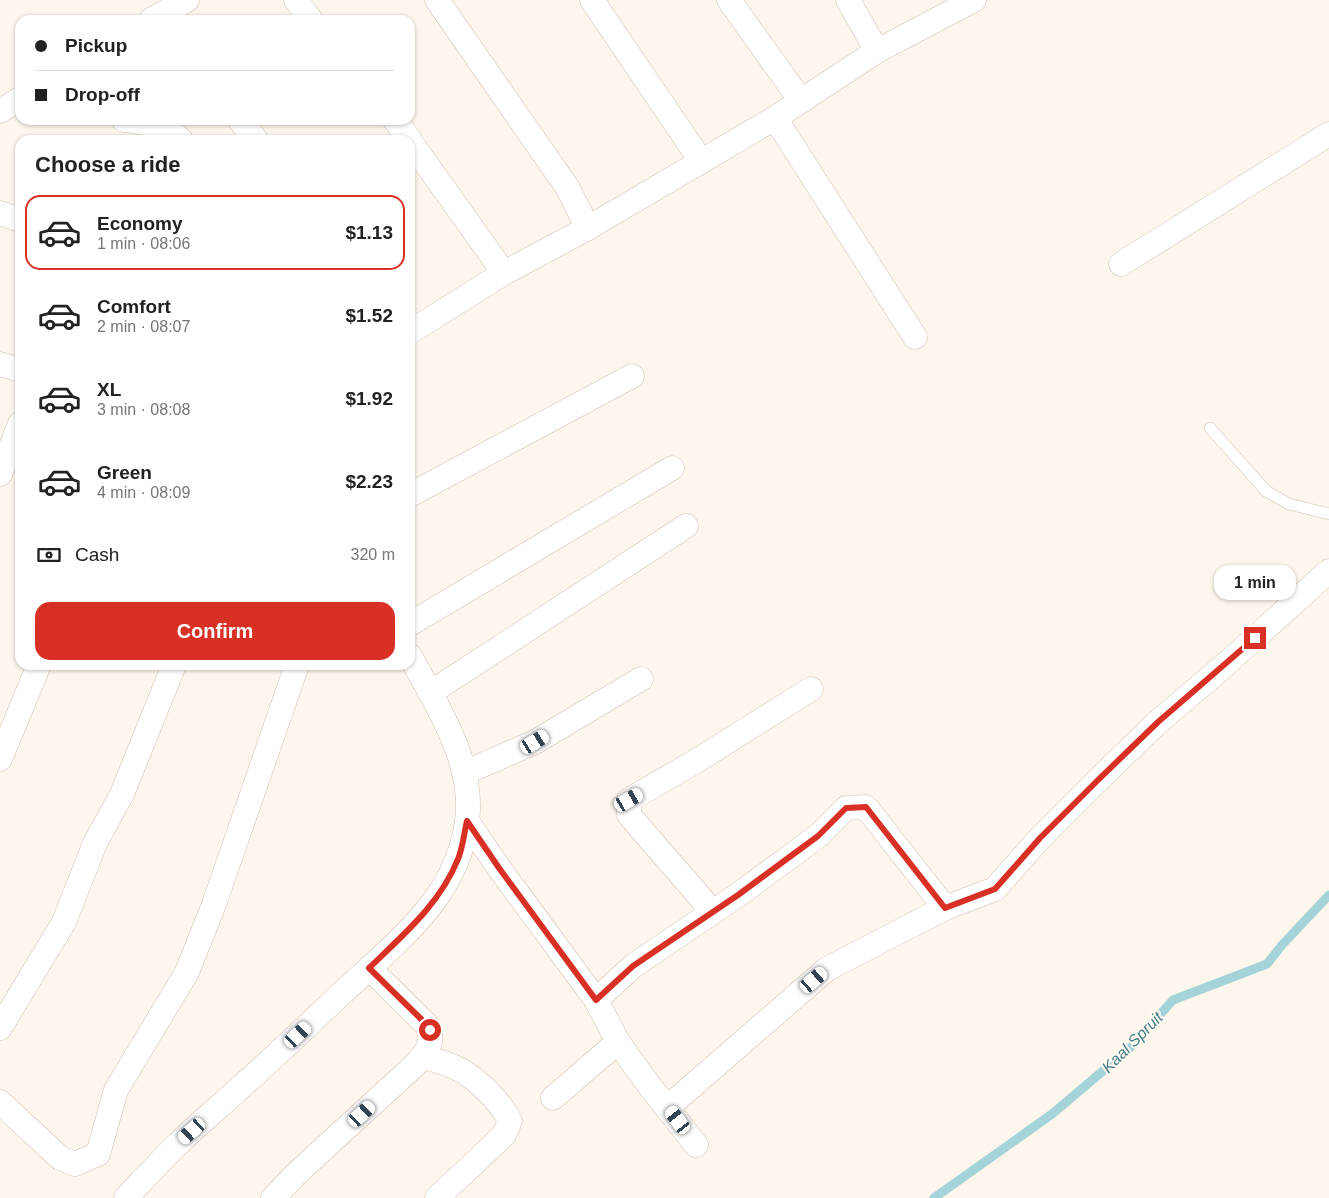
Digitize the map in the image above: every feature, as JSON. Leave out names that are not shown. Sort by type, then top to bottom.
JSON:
[{"type":"street","points":[[163,15],[187,0]]},
{"type":"street","points":[[296,0],[306,15]]},
{"type":"street","points":[[437,0],[566,187],[588,228]]},
{"type":"street","points":[[592,0],[701,162]]},
{"type":"street","points":[[729,0],[801,101]]},
{"type":"street","points":[[848,0],[877,51]]},
{"type":"street","points":[[415,329],[504,273],[588,228],[775,118],[877,51],[969,1]]},
{"type":"street","points":[[0,110],[15,102]]},
{"type":"street","points":[[775,118],[915,336]]},
{"type":"street","points":[[158,125],[165,126],[175,135]]},
{"type":"street","points":[[244,125],[252,135]]},
{"type":"street","points":[[1121,264],[1329,134]]},
{"type":"street","points":[[415,147],[504,273]]},
{"type":"street","points":[[0,213],[15,218]]},
{"type":"street","points":[[0,364],[15,368]]},
{"type":"street","points":[[415,492],[632,376]]},
{"type":"street","points":[[0,474],[15,436]]},
{"type":"street","points":[[415,621],[672,468]]},
{"type":"street","points":[[430,693],[686,526]]},
{"type":"street","points":[[668,1107],[827,969],[945,908],[995,889],[1040,838],[1158,722],[1226,665],[1329,570]]},
{"type":"street","points":[[126,1198],[179,1143],[284,1049],[414,925],[434,901],[448,879],[459,857],[467,821],[467,794],[464,773],[457,750],[415,665]]},
{"type":"street","points":[[0,759],[37,670]]},
{"type":"street","points":[[0,1028],[64,922],[95,843],[122,794],[172,670]]},
{"type":"street","points":[[0,1102],[60,1158],[76,1164],[98,1154],[116,1090],[186,972],[212,907],[294,670]]},
{"type":"street","points":[[464,773],[535,742],[641,679]]},
{"type":"street","points":[[713,912],[630,815],[629,800],[698,760],[811,689]]},
{"type":"street","points":[[596,1000],[633,966],[713,912],[818,836],[846,808],[866,807],[945,908]]},
{"type":"street","points":[[467,821],[499,868],[596,1000],[618,1042],[696,1145]]},
{"type":"street","points":[[273,1198],[423,1057],[431,1043],[430,1030],[421,1019],[369,968]]},
{"type":"street","points":[[553,1098],[618,1042]]},
{"type":"street","points":[[423,1057],[455,1066],[474,1078],[496,1101],[510,1121],[504,1134],[437,1198]]},
{"type":"lane","points":[[1210,428],[1266,491],[1289,504],[1329,514]]},
{"type":"waterway","name":"Kaal Spruit","points":[[934,1198],[1052,1114],[1129,1049],[1173,1000],[1267,964],[1282,945],[1329,895]]},
{"type":"route","points":[[430,1030],[369,968],[414,925],[434,901],[459,857],[467,821],[499,868],[596,1000],[633,966],[738,895],[818,836],[846,808],[866,807],[945,908],[995,889],[1040,838],[1158,722],[1255,638]]}]
